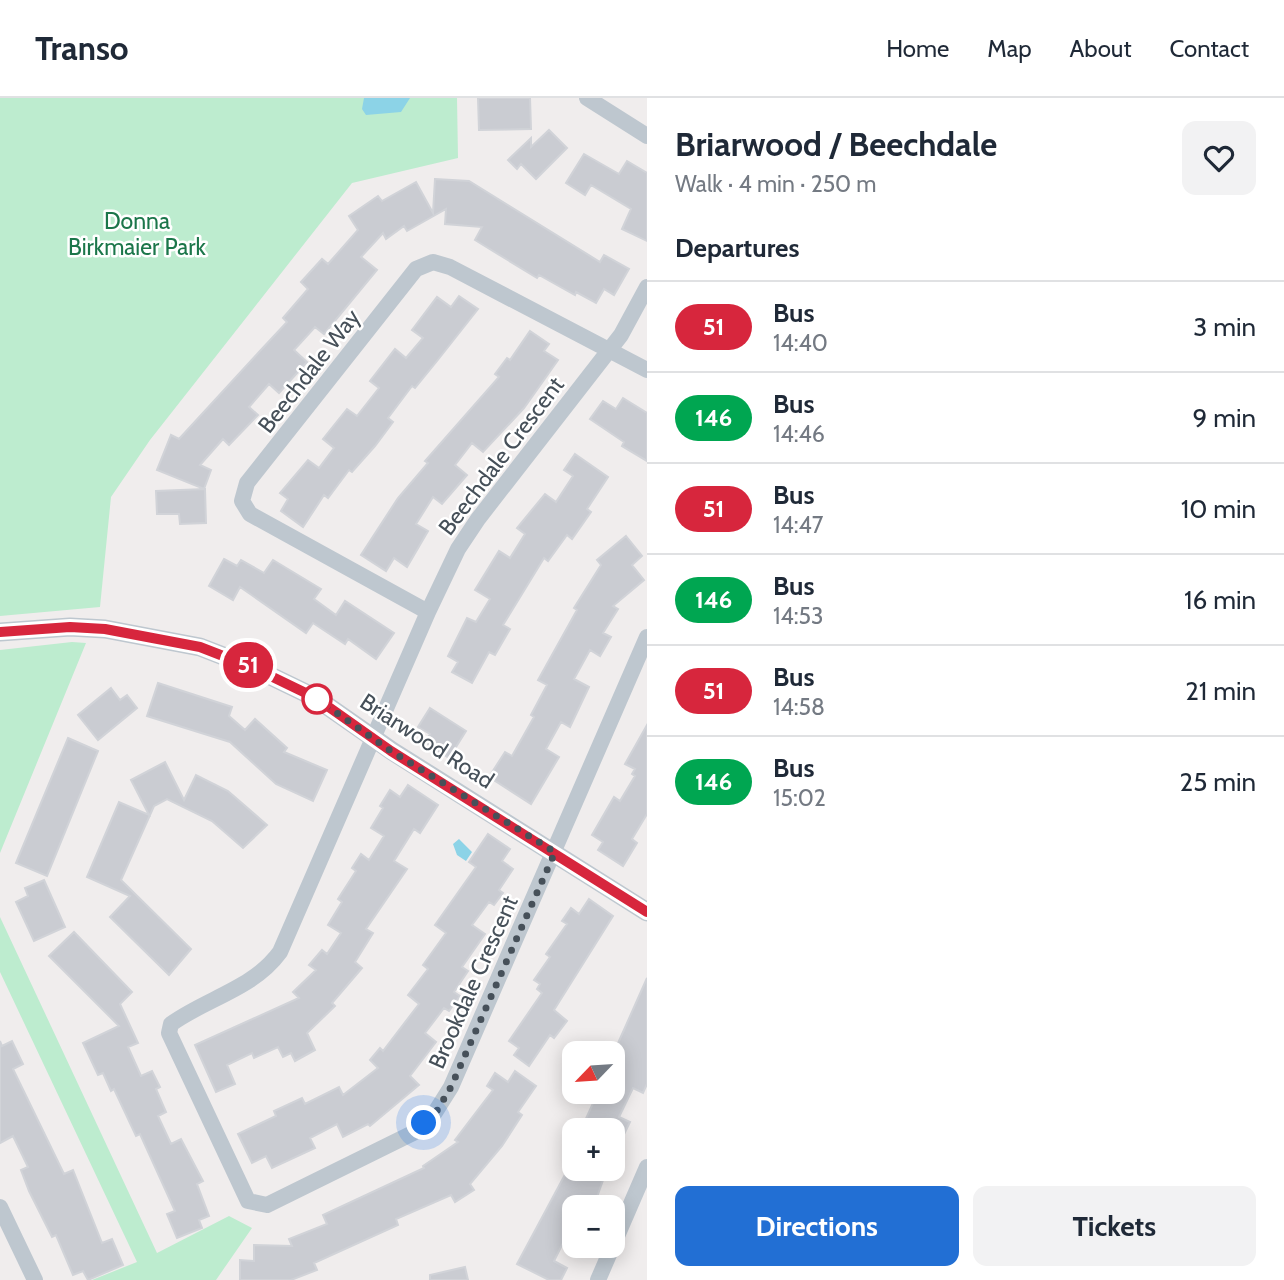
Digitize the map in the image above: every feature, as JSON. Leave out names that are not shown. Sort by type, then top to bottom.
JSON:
[{"type":"street","points":[[587,98],[647,136]]},
{"type":"street","name":"Beechdale Way","points":[[428,612],[250,514],[242,501],[247,483],[416,269],[433,262],[468,276],[647,370]]},
{"type":"street","name":"Beechdale Crescent","points":[[374,738],[458,549],[478,519],[610,351],[647,287]]},
{"type":"street","name":"Briarwood Road","points":[[0,632],[70,627],[105,629],[200,647],[316,698],[374,738],[647,912]]},
{"type":"street","points":[[555,852],[647,637]]},
{"type":"street","name":"Brookdale Crescent","points":[[374,738],[280,952],[272,963],[244,985],[171,1024],[169,1032],[248,1201],[267,1205],[396,1143],[435,1114],[451,1087],[555,852]]},
{"type":"street","points":[[598,1280],[647,1167]]},
{"type":"street","points":[[0,1207],[35,1280]]},
{"type":"green space","name":"Donna Birkmaier Park","points":[[0,98],[457,98],[458,158],[352,183],[150,440],[111,497],[100,607],[0,616]]},
{"type":"green space","points":[[72,642],[86,643],[0,853],[0,650]]},
{"type":"green space","points":[[0,917],[157,1253],[229,1216],[252,1228],[216,1280],[92,1280],[137,1262],[0,972]]},
{"type":"water","points":[[364,98],[410,98],[401,112],[366,115],[362,109]]},
{"type":"water","points":[[459,839],[472,852],[466,861],[457,855],[453,844]]},
{"type":"building","points":[[478,98],[530,98],[531,129],[479,130]]},
{"type":"building","points":[[549,130],[567,148],[536,179],[521,164],[517,169],[508,160],[531,138],[531,147]]},
{"type":"building","points":[[584,154],[619,174],[627,161],[647,173],[647,241],[622,229],[631,209],[591,185],[585,195],[566,183]]},
{"type":"building","points":[[435,179],[469,181],[600,262],[604,255],[629,269],[614,295],[604,289],[596,303],[539,275],[537,278],[475,240],[482,227],[445,224],[446,209],[407,231],[404,226],[386,239],[383,233],[361,257],[377,270],[324,334],[315,327],[294,350],[307,362],[279,393],[269,384],[249,407],[258,415],[229,445],[223,439],[200,465],[211,470],[204,489],[157,470],[171,435],[179,439],[287,322],[283,318],[308,289],[301,282],[322,259],[328,264],[358,230],[349,216],[378,196],[382,201],[416,182],[433,213]]},
{"type":"building","points":[[459,296],[478,309],[415,388],[412,386],[388,418],[393,422],[375,446],[352,472],[349,470],[328,498],[324,495],[303,527],[281,511],[288,499],[280,493],[308,460],[319,468],[334,448],[323,439],[347,409],[357,416],[379,388],[370,381],[395,349],[406,358],[423,338],[412,330],[437,297],[451,307]]},
{"type":"building","points":[[530,331],[549,344],[544,351],[558,360],[524,408],[483,452],[472,443],[455,465],[467,475],[442,504],[433,497],[416,524],[428,531],[407,567],[394,558],[386,571],[361,555],[398,498],[428,463],[425,461],[499,377],[495,374],[507,358],[510,360]]},
{"type":"building","points":[[623,398],[647,413],[647,461],[622,446],[624,442],[590,419],[603,401],[616,409]]},
{"type":"building","points":[[575,454],[608,477],[587,509],[591,512],[572,539],[567,535],[548,561],[544,558],[503,625],[510,629],[495,655],[489,652],[472,683],[452,672],[458,662],[448,656],[467,618],[476,622],[490,599],[475,590],[499,551],[510,558],[525,534],[517,528],[545,494],[556,502],[573,476],[564,470]]},
{"type":"building","points":[[205,489],[206,523],[180,524],[179,514],[157,514],[156,491]]},
{"type":"building","points":[[626,536],[642,556],[632,565],[644,580],[613,606],[618,609],[603,633],[611,637],[600,656],[590,650],[574,679],[589,687],[570,727],[561,722],[546,749],[559,757],[531,804],[489,777],[505,752],[512,756],[534,717],[531,715],[547,685],[538,680],[577,610],[574,608],[601,565],[597,560]]},
{"type":"building","points":[[224,559],[237,566],[241,560],[264,573],[273,560],[321,589],[314,599],[336,615],[345,601],[394,633],[376,659],[348,639],[345,644],[313,623],[306,633],[240,587],[233,600],[209,586]]},
{"type":"building","points":[[158,683],[232,707],[229,716],[245,730],[255,719],[287,748],[284,752],[327,770],[313,801],[276,784],[230,742],[147,716]]},
{"type":"building","points":[[111,688],[120,700],[127,695],[137,708],[98,740],[78,715]]},
{"type":"building","points":[[430,708],[466,731],[449,758],[425,742],[430,734],[418,727]]},
{"type":"building","points":[[647,725],[647,814],[632,839],[637,843],[623,866],[598,850],[603,842],[592,835],[614,797],[620,801],[635,776],[632,774],[635,769],[625,764]]},
{"type":"building","points":[[68,738],[98,751],[47,876],[16,863]]},
{"type":"building","points":[[165,762],[184,800],[196,775],[228,791],[267,825],[243,848],[212,821],[167,799],[154,806],[121,880],[191,949],[169,975],[110,917],[130,896],[87,877],[119,802],[149,815],[131,780]]},
{"type":"building","points":[[408,785],[438,805],[420,833],[414,829],[394,861],[407,869],[366,929],[373,933],[355,962],[362,968],[332,1003],[335,1006],[307,1033],[315,1050],[295,1061],[291,1053],[283,1057],[278,1047],[254,1058],[252,1053],[227,1065],[235,1084],[216,1092],[195,1045],[299,998],[293,992],[316,970],[309,965],[322,950],[327,954],[341,933],[328,925],[342,902],[338,899],[356,871],[352,868],[361,854],[369,860],[384,836],[371,828],[383,808],[380,806],[390,790],[400,797]]},
{"type":"building","points":[[488,834],[510,849],[502,861],[513,869],[499,890],[503,893],[494,905],[489,902],[472,925],[485,934],[462,967],[468,971],[454,992],[460,996],[449,1011],[444,1008],[425,1033],[436,1042],[410,1076],[419,1085],[370,1126],[368,1124],[343,1137],[337,1124],[310,1138],[315,1148],[272,1168],[266,1156],[252,1163],[238,1134],[276,1116],[274,1111],[302,1098],[305,1104],[339,1087],[343,1095],[378,1068],[370,1060],[380,1048],[383,1051],[419,1004],[408,995],[428,969],[423,965],[446,933],[435,925],[476,867],[469,862]]},
{"type":"building","points":[[44,880],[65,927],[34,941],[16,902],[28,896],[25,888]]},
{"type":"building","points":[[589,899],[613,916],[554,1010],[567,1021],[554,1038],[550,1035],[529,1066],[514,1055],[519,1048],[509,1041],[542,993],[537,989],[540,984],[534,980],[550,957],[546,954],[567,924],[562,921],[571,908],[579,914]]},
{"type":"building","points":[[74,932],[132,992],[120,1004],[138,1043],[128,1047],[141,1076],[152,1071],[160,1087],[156,1089],[166,1112],[158,1116],[171,1144],[181,1139],[203,1181],[197,1184],[209,1216],[199,1220],[202,1228],[177,1238],[167,1214],[175,1211],[140,1134],[136,1136],[114,1089],[111,1091],[103,1073],[98,1075],[83,1043],[119,1026],[49,956]]},
{"type":"building","points":[[647,978],[647,1084],[643,1093],[633,1088],[619,1117],[621,1118],[586,1118],[593,1104],[625,1104],[625,1041],[619,1041]]},
{"type":"building","points":[[0,1041],[2,1046],[12,1041],[23,1064],[13,1069],[64,1174],[73,1170],[102,1243],[112,1239],[123,1265],[88,1280],[83,1271],[73,1275],[56,1235],[52,1237],[29,1191],[21,1170],[28,1167],[13,1136],[0,1143]]},
{"type":"building","points":[[515,1071],[536,1086],[518,1112],[522,1115],[502,1146],[470,1184],[474,1190],[455,1202],[451,1195],[396,1219],[398,1225],[314,1263],[317,1270],[291,1280],[240,1280],[240,1260],[254,1261],[254,1245],[292,1246],[289,1239],[327,1224],[323,1215],[424,1168],[423,1166],[458,1142],[455,1140],[493,1090],[487,1086],[495,1073],[508,1082]]},
{"type":"building","points":[[625,1120],[630,1122],[625,1132]]},
{"type":"building","points":[[562,1180],[603,1181],[598,1195],[562,1195],[562,1245],[554,1261],[567,1268],[561,1280],[549,1280],[517,1264]]},
{"type":"building","points":[[465,1267],[468,1280],[430,1280],[430,1275]]},
{"type":"bus line","name":"51","points":[[0,632],[70,627],[105,629],[154,636],[200,647],[254,668],[316,698],[391,751],[647,912]]},
{"type":"route","points":[[317,699],[391,751],[555,852],[451,1087],[435,1114],[424,1123]]}]
